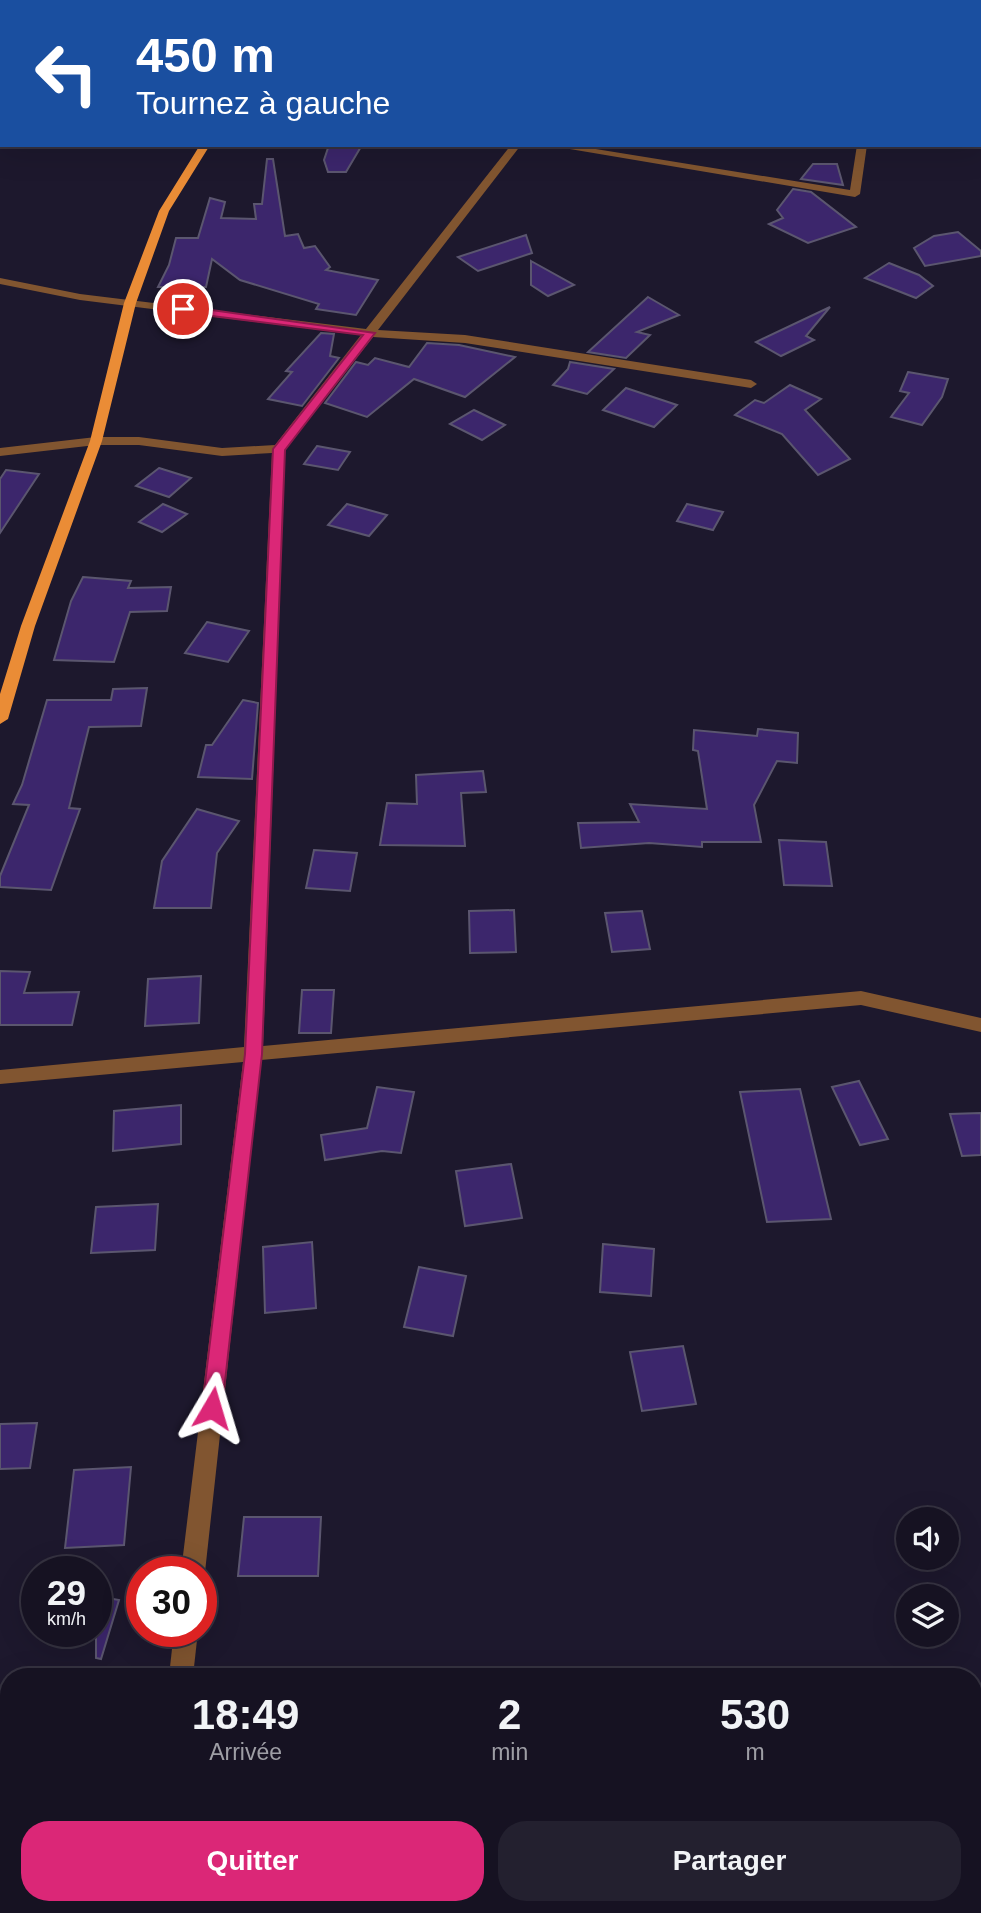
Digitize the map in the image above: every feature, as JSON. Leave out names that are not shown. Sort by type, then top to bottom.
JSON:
[{"type":"main road","points":[[0,719],[28,625],[96,441],[130,303],[164,211],[204,147]]},
{"type":"street","points":[[195,1556],[253,1054],[279,449],[514,147]]},
{"type":"street","points":[[563,147],[855,194],[862,147]]},
{"type":"street","points":[[0,281],[130,303],[370,333],[465,339],[751,384]]},
{"type":"street","points":[[0,452],[96,441],[139,441],[222,452],[279,449]]},
{"type":"street","points":[[0,1077],[861,998],[981,1025]]},
{"type":"street","points":[[182,1668],[184,1647]]},
{"type":"building","points":[[328,147],[361,147],[346,172],[328,172],[324,160]]},
{"type":"building","points":[[267,159],[273,159],[285,236],[298,234],[304,248],[315,246],[330,267],[326,270],[378,280],[356,315],[316,309],[319,304],[240,280],[212,259],[206,287],[158,287],[169,265],[176,238],[198,238],[210,198],[225,202],[221,218],[256,219],[254,204],[262,204]]},
{"type":"building","points":[[813,164],[837,164],[843,185],[801,179]]},
{"type":"building","points":[[793,189],[811,192],[856,227],[808,243],[769,224],[783,218],[777,210]]},
{"type":"building","points":[[958,232],[981,251],[981,256],[925,266],[914,248],[934,236]]},
{"type":"building","points":[[526,235],[532,253],[478,271],[458,257]]},
{"type":"building","points":[[531,261],[574,285],[548,296],[531,285]]},
{"type":"building","points":[[889,263],[919,275],[933,286],[916,298],[865,278]]},
{"type":"building","points":[[648,297],[679,315],[637,332],[650,335],[626,358],[588,352]]},
{"type":"building","points":[[830,307],[806,336],[814,340],[781,356],[756,342]]},
{"type":"building","points":[[321,333],[334,334],[330,356],[339,358],[302,406],[268,399],[292,372],[286,371]]},
{"type":"building","points":[[427,343],[459,345],[515,357],[465,397],[414,379],[367,417],[325,403],[356,362],[368,365],[375,358],[409,367]]},
{"type":"building","points":[[570,362],[614,369],[587,394],[553,385],[568,369]]},
{"type":"building","points":[[908,372],[948,379],[942,397],[922,425],[891,417],[909,393],[900,391]]},
{"type":"building","points":[[790,385],[821,399],[805,410],[850,459],[818,475],[782,434],[735,415],[755,400],[764,403]]},
{"type":"building","points":[[626,388],[677,405],[654,427],[603,410]]},
{"type":"building","points":[[474,410],[505,425],[482,440],[450,424]]},
{"type":"building","points":[[317,446],[350,452],[338,470],[304,464]]},
{"type":"building","points":[[159,468],[191,478],[169,497],[136,486]]},
{"type":"building","points":[[6,470],[39,474],[0,533],[0,479]]},
{"type":"building","points":[[163,504],[187,514],[162,532],[139,522]]},
{"type":"building","points":[[347,504],[387,515],[369,536],[328,525]]},
{"type":"building","points":[[687,504],[723,512],[713,530],[677,521]]},
{"type":"building","points":[[83,577],[131,581],[128,588],[171,587],[167,611],[130,612],[114,662],[54,660],[71,601]]},
{"type":"building","points":[[207,622],[249,631],[228,662],[185,653]]},
{"type":"building","points":[[147,688],[141,726],[89,727],[69,808],[80,809],[51,890],[0,887],[0,876],[29,805],[13,804],[22,785],[47,700],[111,700],[113,689]]},
{"type":"building","points":[[243,700],[258,703],[252,779],[198,777],[206,745],[212,745]]},
{"type":"building","points":[[758,729],[798,733],[797,763],[777,761],[754,805],[761,842],[702,842],[702,847],[649,843],[581,848],[578,823],[639,822],[630,804],[707,809],[698,751],[693,750],[694,730],[757,736]]},
{"type":"building","points":[[483,771],[486,792],[461,793],[465,846],[380,845],[387,803],[417,804],[416,775]]},
{"type":"building","points":[[197,809],[239,821],[217,853],[211,908],[154,908],[162,861]]},
{"type":"building","points":[[779,840],[826,842],[832,886],[784,885]]},
{"type":"building","points":[[314,850],[357,853],[350,891],[306,888]]},
{"type":"building","points":[[514,910],[516,952],[470,953],[469,911]]},
{"type":"building","points":[[642,911],[650,949],[612,952],[605,913]]},
{"type":"building","points":[[0,971],[30,972],[24,993],[79,992],[72,1025],[0,1025]]},
{"type":"building","points":[[201,976],[199,1023],[145,1026],[148,979]]},
{"type":"building","points":[[302,990],[334,990],[331,1033],[299,1033]]},
{"type":"building","points":[[859,1081],[888,1139],[860,1145],[832,1087]]},
{"type":"building","points":[[377,1087],[414,1092],[401,1153],[382,1151],[325,1160],[321,1135],[367,1128]]},
{"type":"building","points":[[800,1089],[831,1219],[767,1222],[740,1092]]},
{"type":"building","points":[[181,1105],[181,1144],[113,1151],[114,1111]]},
{"type":"building","points":[[981,1113],[981,1155],[962,1156],[950,1114]]},
{"type":"building","points":[[511,1164],[522,1218],[465,1226],[456,1171]]},
{"type":"building","points":[[158,1204],[155,1250],[91,1253],[96,1207]]},
{"type":"building","points":[[312,1242],[316,1308],[265,1313],[263,1247]]},
{"type":"building","points":[[603,1244],[654,1249],[651,1296],[600,1292]]},
{"type":"building","points":[[419,1267],[466,1276],[453,1336],[404,1327]]},
{"type":"building","points":[[683,1346],[696,1404],[642,1411],[630,1352]]},
{"type":"building","points":[[37,1423],[30,1468],[0,1469],[0,1424]]},
{"type":"building","points":[[131,1467],[124,1545],[65,1548],[74,1470]]},
{"type":"building","points":[[244,1517],[321,1517],[318,1576],[238,1576]]},
{"type":"building","points":[[112,1599],[119,1600],[112,1623]]},
{"type":"building","points":[[96,1647],[105,1647],[101,1659],[96,1658]]},
{"type":"route","points":[[183,309],[370,333],[279,449],[253,1054],[212,1408]]}]
